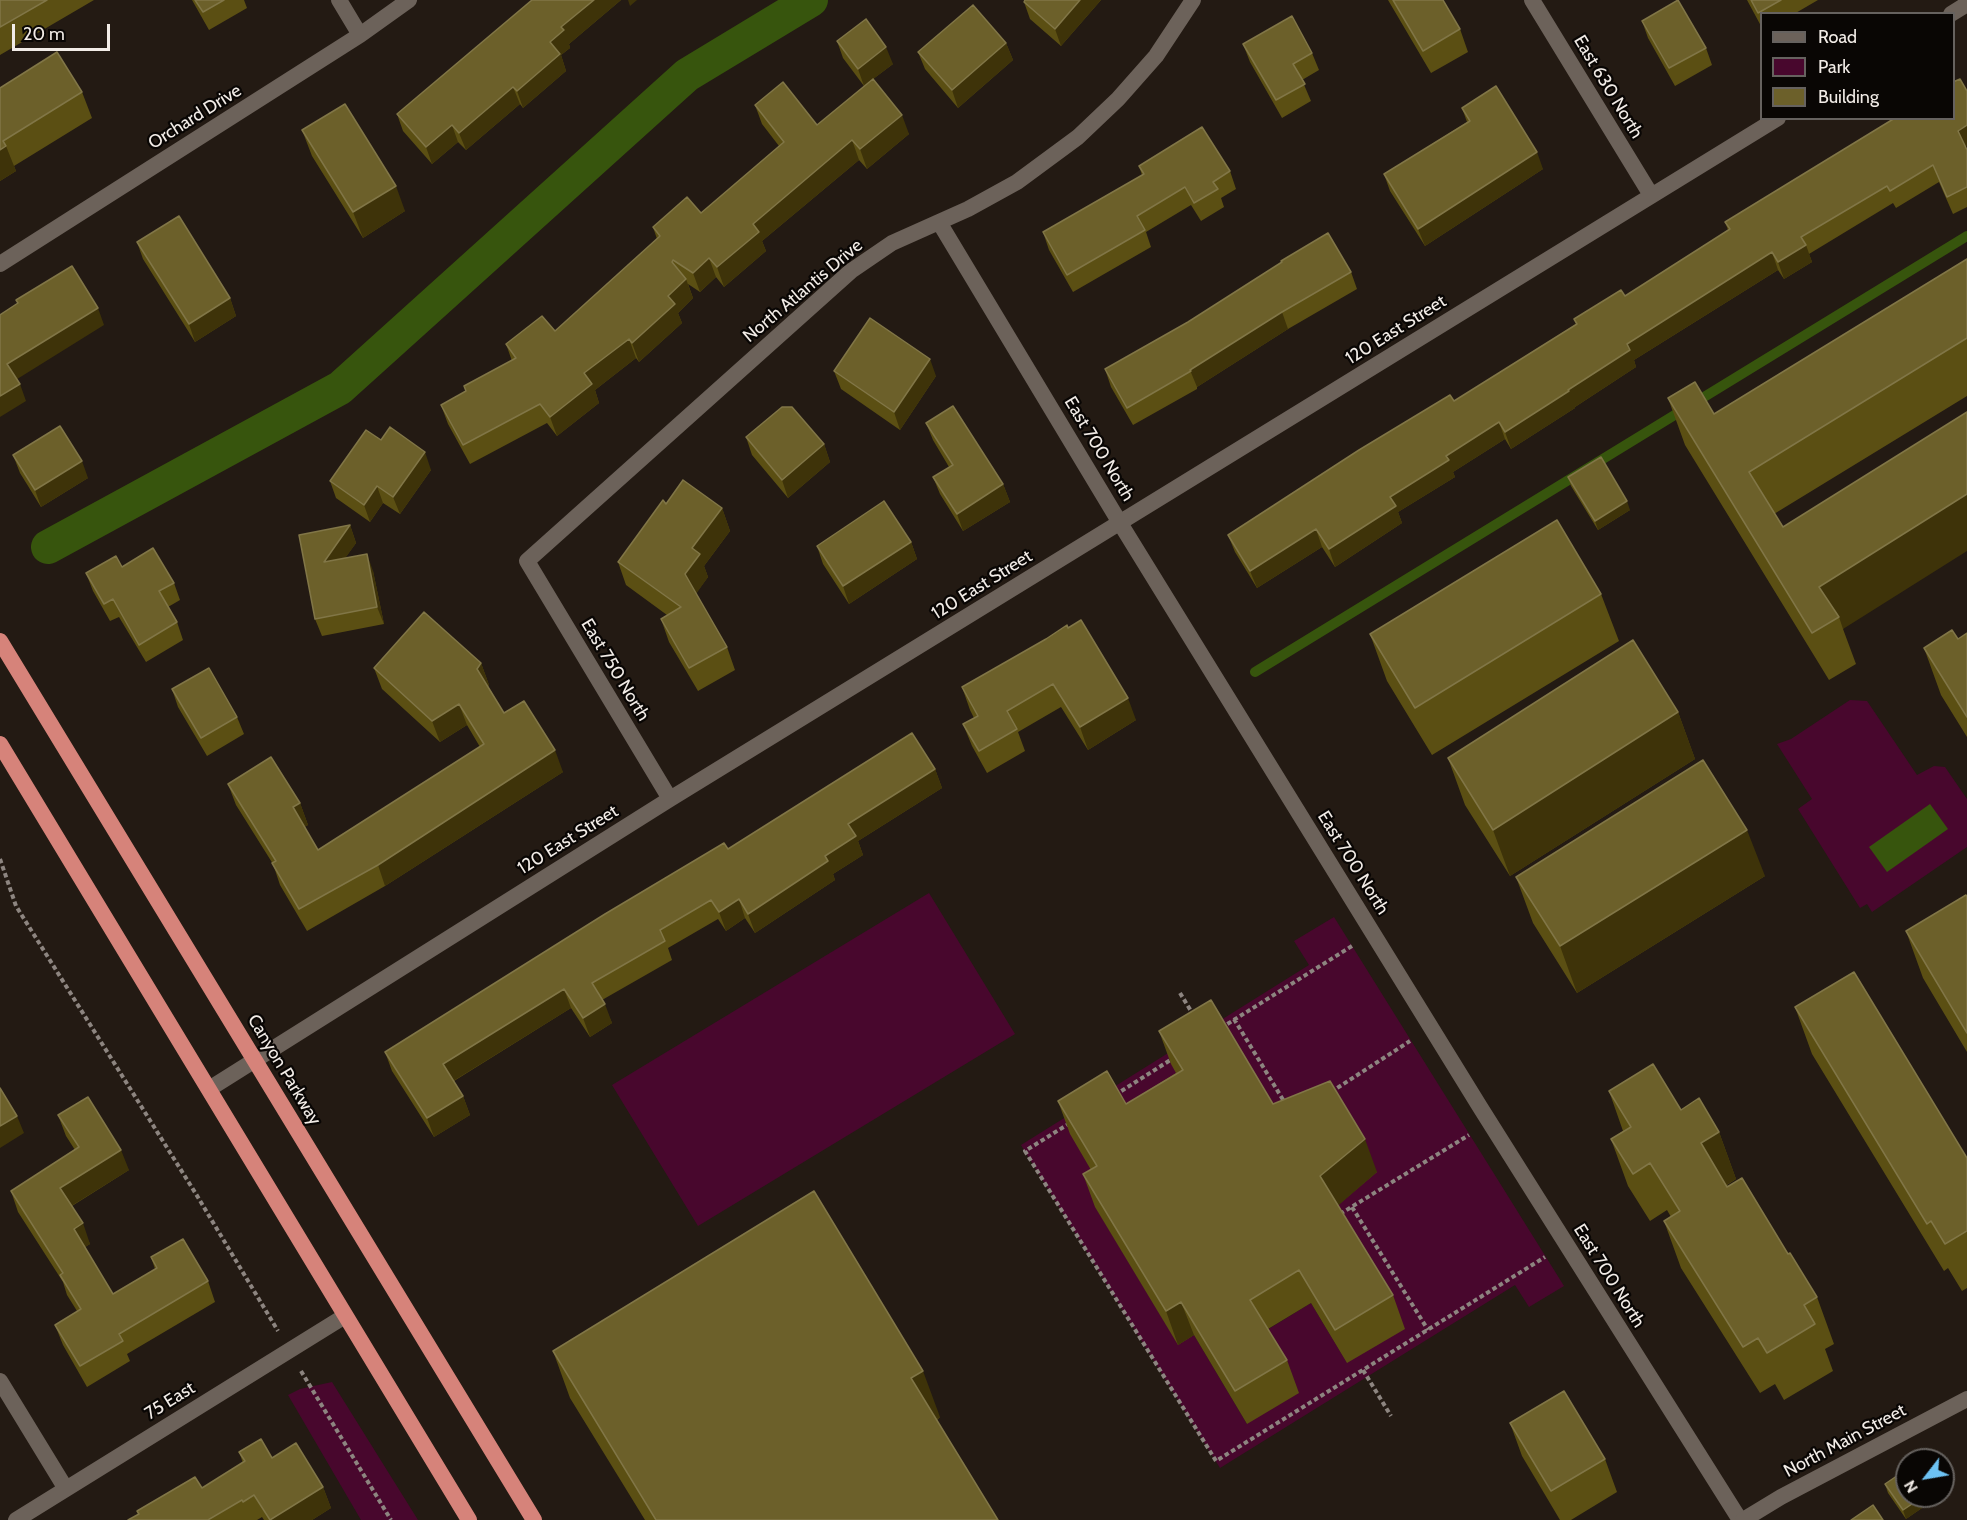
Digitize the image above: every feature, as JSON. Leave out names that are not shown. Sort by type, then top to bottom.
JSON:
[{"type":"highway","name":"Canyon Parkway","points":[[0,641],[534,1520]]},
{"type":"highway","points":[[0,744],[470,1520]]},
{"type":"street","points":[[339,0],[360,36]]},
{"type":"street","name":"Orchard Drive","points":[[0,264],[360,36],[409,0]]},
{"type":"street","name":"North Atlantis Drive","points":[[527,561],[851,271],[892,243],[968,209],[1017,182],[1078,137],[1119,99],[1156,56],[1193,0]]},
{"type":"street","name":"East 630 North","points":[[1532,0],[1651,195]]},
{"type":"street","points":[[1954,12],[1967,4]]},
{"type":"street","name":"120 East Street","points":[[210,1089],[670,799],[1775,120]]},
{"type":"street","name":"East 700 North","points":[[939,222],[1120,523],[1519,1170],[1741,1520]]},
{"type":"street","name":"East 750 North","points":[[527,561],[670,799]]},
{"type":"street","name":"75 East","points":[[16,1520],[345,1316]]},
{"type":"street","points":[[0,1381],[66,1489]]},
{"type":"street","name":"North Main Street","points":[[1741,1520],[1967,1399]]},
{"type":"path","points":[[0,859],[16,906],[190,1184],[271,1320]]},
{"type":"path","points":[[1216,1031],[1352,946]]},
{"type":"path","points":[[1180,993],[1196,1019]]},
{"type":"path","points":[[1234,1019],[1287,1106]]},
{"type":"path","points":[[1322,1097],[1411,1040]]},
{"type":"path","points":[[1106,1100],[1176,1056]]},
{"type":"path","points":[[1075,1119],[1025,1151],[1216,1461],[1546,1257]]},
{"type":"path","points":[[1337,1216],[1470,1135]]},
{"type":"path","points":[[1352,1207],[1428,1330]]},
{"type":"path","points":[[1363,1370],[1391,1416]]},
{"type":"path","points":[[304,1378],[391,1520]]},
{"type":"green space","points":[[1850,700],[1867,701],[1917,775],[1934,766],[1945,767],[1967,799],[1967,847],[1872,912],[1867,904],[1860,908],[1798,809],[1812,799],[1777,744],[1791,739]]},
{"type":"green space","points":[[929,893],[1015,1034],[698,1226],[612,1085]]},
{"type":"green space","points":[[1334,917],[1564,1286],[1529,1307],[1515,1285],[1220,1468],[1021,1145],[1309,965],[1294,941]],"holes":[[[1195,1103],[1347,1363],[1311,1303],[1262,1333],[1247,1424],[1194,1335],[1178,1344],[1096,1208],[1109,1199]]]},
{"type":"green space","points":[[332,1382],[418,1520],[361,1520],[288,1395],[300,1389]]},
{"type":"shaded area","points":[[1930,804],[1948,829],[1887,872],[1869,847]]},
{"type":"building","points":[[0,0],[47,0],[0,27]]},
{"type":"building","points":[[195,0],[224,0],[203,12]]},
{"type":"building","points":[[532,0],[594,0],[561,27],[564,30],[550,42],[560,54],[517,91],[513,87],[459,133],[452,125],[426,147],[397,114]]},
{"type":"building","points":[[1025,0],[1080,0],[1055,29],[1024,2]]},
{"type":"building","points":[[1393,0],[1443,0],[1460,29],[1423,51]]},
{"type":"building","points":[[1678,0],[1706,48],[1669,68],[1642,21]]},
{"type":"building","points":[[1751,0],[1781,0],[1758,13]]},
{"type":"building","points":[[973,5],[1006,43],[952,90],[918,52]]},
{"type":"building","points":[[1292,16],[1312,53],[1293,64],[1305,84],[1276,100],[1243,44]]},
{"type":"building","points":[[866,19],[886,47],[858,69],[837,41]]},
{"type":"building","points":[[57,52],[82,92],[3,141],[6,146],[0,150],[0,88]]},
{"type":"building","points":[[873,79],[902,115],[860,149],[852,140],[753,224],[759,232],[717,267],[709,258],[693,273],[673,260],[672,262],[686,279],[668,296],[675,304],[632,343],[629,339],[584,373],[592,384],[550,417],[540,404],[463,445],[441,405],[466,391],[464,386],[516,358],[506,344],[542,316],[555,331],[660,236],[653,227],[687,197],[701,213],[784,142],[755,105],[783,82],[817,125]]},
{"type":"building","points":[[1960,79],[1967,91],[1967,125],[1958,131],[1967,150],[1967,187],[1947,197],[1933,165],[1890,191],[1887,186],[1801,237],[1806,245],[1778,262],[1772,252],[1627,344],[1630,350],[1505,432],[1499,422],[1446,456],[1449,460],[1390,497],[1396,506],[1329,549],[1316,529],[1250,571],[1228,535],[1359,450],[1450,395],[1454,401],[1577,324],[1574,319],[1621,290],[1625,296],[1730,229],[1725,222],[1892,120],[1955,120],[1955,81]]},
{"type":"building","points":[[1496,86],[1537,152],[1418,229],[1384,174],[1470,121],[1462,108]]},
{"type":"building","points":[[345,104],[396,186],[353,212],[302,130]]},
{"type":"building","points":[[1202,127],[1230,171],[1213,182],[1218,189],[1194,203],[1185,187],[1137,216],[1145,230],[1067,275],[1043,232],[1144,174],[1139,166]]},
{"type":"building","points":[[179,216],[230,298],[189,324],[137,242]]},
{"type":"building","points":[[1328,233],[1351,272],[1127,408],[1105,369],[1188,322]]},
{"type":"building","points":[[1967,259],[1967,338],[1749,472],[1783,527],[1967,412],[1967,494],[1819,587],[1839,617],[1812,633],[1668,398],[1695,382],[1714,414]]},
{"type":"building","points":[[72,266],[98,308],[7,364],[20,384],[0,396],[0,315],[18,303],[16,300]]},
{"type":"building","points":[[870,318],[930,359],[894,412],[834,371]]},
{"type":"building","points":[[953,406],[1003,484],[957,514],[933,477],[953,465],[926,423]]},
{"type":"building","points":[[782,407],[792,407],[824,444],[782,480],[746,437]]},
{"type":"building","points":[[60,426],[82,461],[35,490],[13,455]]},
{"type":"building","points":[[390,427],[425,452],[393,497],[377,486],[364,505],[330,481],[366,430],[381,440]]},
{"type":"building","points":[[1601,457],[1627,501],[1595,521],[1568,477]]},
{"type":"building","points":[[683,480],[722,508],[692,548],[700,554],[685,574],[727,647],[689,668],[661,619],[681,607],[618,562],[663,500],[666,504]]},
{"type":"building","points":[[884,501],[911,542],[843,586],[817,546]]},
{"type":"building","points":[[1557,520],[1601,594],[1415,708],[1370,634]]},
{"type":"building","points":[[350,525],[324,562],[367,554],[377,607],[315,619],[299,535]]},
{"type":"building","points":[[153,548],[174,583],[159,591],[177,622],[139,645],[113,599],[104,604],[86,573],[116,556],[122,567]]},
{"type":"building","points":[[424,612],[481,663],[477,669],[504,713],[524,701],[555,750],[378,865],[299,909],[272,863],[276,861],[228,784],[271,757],[300,803],[293,807],[318,850],[484,744],[459,704],[432,721],[374,668]]},
{"type":"building","points":[[1081,620],[1128,698],[1080,727],[1053,684],[1007,711],[1017,729],[979,751],[963,724],[978,716],[962,687],[1067,625],[1068,628]]},
{"type":"building","points":[[1952,630],[1958,639],[1967,633],[1967,717],[1924,648]]},
{"type":"building","points":[[1633,640],[1678,712],[1493,830],[1448,758]]},
{"type":"building","points":[[209,668],[237,717],[201,738],[172,689]]},
{"type":"building","points":[[912,733],[935,769],[848,824],[856,836],[825,856],[828,861],[748,914],[739,899],[719,912],[711,900],[660,930],[665,941],[592,983],[605,1004],[583,1018],[564,989],[443,1064],[463,1096],[427,1118],[385,1052],[605,914],[724,843],[728,849]]},
{"type":"building","points":[[1703,760],[1747,830],[1560,946],[1516,877]]},
{"type":"building","points":[[1966,895],[1967,897],[1967,1033],[1906,931]]},
{"type":"building","points":[[1854,972],[1967,1158],[1967,1231],[1945,1244],[1931,1221],[1927,1224],[1795,1007]]},
{"type":"building","points":[[1211,1000],[1273,1104],[1330,1081],[1365,1139],[1320,1176],[1393,1295],[1335,1330],[1299,1270],[1250,1300],[1287,1360],[1235,1391],[1181,1302],[1166,1311],[1083,1174],[1097,1166],[1058,1101],[1107,1071],[1126,1104],[1183,1070],[1159,1031]]},
{"type":"building","points":[[1653,1064],[1681,1110],[1699,1098],[1719,1132],[1701,1143],[1727,1187],[1742,1178],[1817,1297],[1804,1305],[1815,1324],[1767,1353],[1758,1338],[1743,1347],[1664,1221],[1680,1211],[1650,1163],[1633,1174],[1611,1139],[1631,1127],[1609,1091]]},
{"type":"building","points":[[0,1088],[17,1116],[0,1126]]},
{"type":"building","points":[[88,1097],[121,1150],[60,1188],[83,1223],[74,1229],[113,1294],[157,1268],[151,1257],[183,1239],[208,1281],[119,1334],[123,1341],[80,1366],[55,1325],[81,1309],[60,1275],[63,1273],[11,1191],[79,1147],[58,1115]]},
{"type":"building","points":[[814,1191],[923,1371],[911,1378],[998,1520],[656,1520],[553,1351]]},
{"type":"building","points":[[1564,1391],[1605,1459],[1551,1491],[1510,1423]]},
{"type":"building","points":[[261,1439],[272,1458],[296,1443],[323,1487],[270,1520],[254,1495],[208,1520],[128,1520],[139,1514],[137,1511],[195,1477],[202,1488],[245,1461],[239,1452]]},
{"type":"building","points":[[1895,1477],[1895,1498],[1885,1484]]},
{"type":"building","points":[[1873,1505],[1883,1520],[1851,1520]]},
{"type":"waterway","points":[[48,547],[340,388],[687,75],[811,0]]},
{"type":"waterway","points":[[1255,672],[1967,236]]}]
